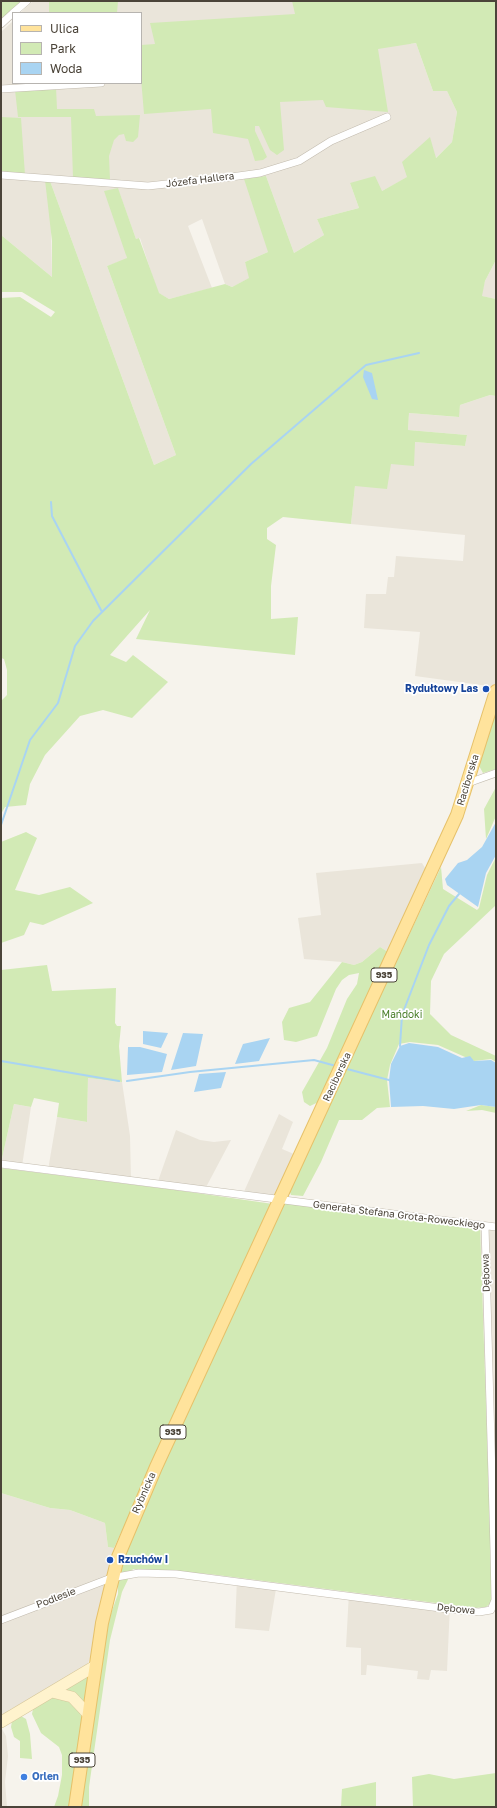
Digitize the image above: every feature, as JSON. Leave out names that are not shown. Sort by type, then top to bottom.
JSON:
[{"type":"main road","name":"Raciborska","points":[[280,1200],[457,815],[496,691]]},
{"type":"main road","name":"Rybnicka","points":[[75,1807],[95,1666],[111,1578],[129,1529],[150,1481],[280,1200]]},
{"type":"main road","points":[[1,1722],[95,1666]]},
{"type":"main road","points":[[52,1692],[72,1697],[88,1714]]},
{"type":"street","points":[[14,12],[27,1]]},
{"type":"street","points":[[1,24],[12,14]]},
{"type":"street","points":[[1,89],[84,84]]},
{"type":"street","name":"Józefa Hallera","points":[[1,175],[148,186],[231,177],[282,167],[299,161],[331,141],[387,117]]},
{"type":"street","points":[[468,782],[496,773]]},
{"type":"street","points":[[1,1164],[280,1200]]},
{"type":"street","name":"Generała Stefana Grota-Roweckiego","points":[[280,1200],[496,1227]]},
{"type":"street","name":"Dębowa","points":[[111,1578],[139,1573],[155,1573],[448,1609],[479,1612],[491,1610],[494,1600],[494,1550],[485,1226]]},
{"type":"street","name":"Podlesie","points":[[1,1620],[111,1578]]},
{"type":"shaded area","points":[[33,1],[496,1],[413,11],[411,44],[416,43],[433,91],[447,91],[457,112],[452,142],[418,175],[408,177],[382,191],[350,183],[359,208],[317,219],[324,235],[294,253],[266,176],[268,252],[245,262],[250,278],[232,287],[225,284],[202,219],[188,226],[212,288],[169,299],[158,293],[140,238],[136,239],[118,189],[127,259],[107,266],[176,455],[154,465],[50,181],[52,277],[1,235],[1,91],[104,84],[142,84],[142,12],[21,12]]},
{"type":"shaded area","points":[[12,22],[12,84],[55,84],[1,88],[1,32]]},
{"type":"shaded area","points":[[496,260],[496,299],[481,296],[485,281]]},
{"type":"shaded area","points":[[490,395],[496,396],[496,687],[415,676],[420,632],[364,628],[366,594],[386,594],[388,577],[394,577],[396,556],[463,561],[465,535],[351,524],[355,486],[391,464],[415,442],[465,446],[467,435],[408,430],[409,413],[458,417],[460,405]]},
{"type":"shaded area","points":[[422,863],[430,876],[393,955],[380,947],[362,962],[354,965],[342,962],[304,959],[298,918],[321,915],[316,873]]},
{"type":"shaded area","points":[[88,1078],[122,1082],[130,1136],[131,1180],[48,1170],[57,1117],[87,1122]]},
{"type":"shaded area","points":[[14,1104],[31,1107],[22,1166],[1,1163]]},
{"type":"shaded area","points":[[279,1114],[293,1122],[282,1149],[301,1157],[280,1200],[242,1196]]},
{"type":"shaded area","points":[[176,1130],[200,1140],[214,1142],[231,1140],[204,1191],[157,1184]]},
{"type":"shaded area","points":[[480,1226],[496,1229],[496,1485],[488,1484]]},
{"type":"shaded area","points":[[1,1493],[50,1508],[70,1510],[105,1523],[108,1547],[114,1548],[92,1654],[88,1663],[83,1669],[71,1677],[9,1710],[1,1717]]},
{"type":"shaded area","points":[[237,1578],[277,1583],[269,1631],[235,1628]]},
{"type":"shaded area","points":[[349,1592],[450,1605],[447,1671],[431,1670],[429,1680],[417,1679],[418,1671],[367,1665],[366,1675],[361,1675],[361,1648],[346,1647]]},
{"type":"shaded area","points":[[1,1727],[6,1736],[8,1756],[5,1782],[7,1807],[1,1807]]},
{"type":"green space","points":[[1,1],[22,1],[1,19]]},
{"type":"green space","points":[[49,1],[118,1],[117,12],[49,12]]},
{"type":"green space","points":[[292,1],[496,1],[496,260],[485,281],[482,296],[496,299],[496,396],[490,395],[460,405],[459,417],[409,413],[408,430],[467,435],[465,446],[415,442],[414,466],[391,464],[387,489],[355,486],[351,524],[283,517],[267,528],[267,539],[276,545],[271,586],[271,619],[298,617],[295,655],[136,639],[150,610],[110,655],[126,662],[133,655],[168,682],[132,718],[103,710],[80,716],[45,755],[30,784],[26,805],[5,807],[1,814],[1,701],[7,695],[7,670],[4,659],[1,658],[1,298],[20,297],[51,317],[55,312],[22,292],[1,292],[1,235],[52,277],[52,241],[45,180],[50,181],[154,465],[176,455],[107,266],[127,258],[104,191],[118,188],[136,239],[139,238],[159,293],[169,299],[225,284],[232,287],[249,278],[245,262],[268,252],[244,179],[266,176],[294,253],[324,235],[317,219],[359,208],[350,183],[375,176],[382,191],[407,177],[402,162],[430,137],[436,158],[452,142],[457,112],[447,91],[433,91],[416,43],[378,49],[388,112],[326,107],[323,100],[280,102],[284,150],[277,155],[270,150],[259,126],[255,126],[255,131],[267,157],[263,160],[255,161],[248,139],[213,133],[211,109],[144,114],[142,84],[142,45],[155,44],[150,23],[295,14]]},
{"type":"green space","points":[[56,87],[57,109],[94,109],[96,116],[140,115],[138,137],[133,142],[126,141],[124,134],[119,135],[114,140],[109,156],[110,180],[73,178],[71,117],[18,117],[15,90]]},
{"type":"green space","points":[[1,117],[21,118],[25,175],[1,172]]},
{"type":"green space","points":[[496,705],[496,769],[483,773],[478,764]]},
{"type":"green space","points":[[496,787],[496,816],[486,839],[484,809]]},
{"type":"green space","points":[[26,832],[37,838],[15,890],[39,895],[70,887],[93,903],[43,925],[30,922],[24,935],[1,943],[1,842]]},
{"type":"green space","name":"Mańdoki","points":[[496,857],[495,906],[444,954],[431,981],[430,1014],[451,1035],[496,1056],[496,1062],[491,1059],[474,1061],[438,1045],[410,1042],[399,1044],[390,1065],[387,1080],[390,1107],[377,1108],[362,1120],[339,1120],[321,1162],[303,1196],[291,1195],[289,1190],[441,867],[443,889],[477,910],[479,908],[487,875]]},
{"type":"green space","points":[[380,947],[393,955],[327,1098],[310,1106],[304,1102],[302,1092],[327,1048],[347,999],[357,984],[359,973],[349,975],[342,980],[336,989],[317,1036],[296,1042],[284,1040],[282,1022],[289,1008],[310,1002],[342,962],[354,965],[362,962]]},
{"type":"green space","points":[[47,965],[52,991],[116,988],[115,1023],[117,1026],[121,1026],[119,1046],[122,1082],[88,1078],[87,1122],[57,1117],[59,1103],[34,1098],[31,1107],[14,1104],[1,1163],[1,970]]},
{"type":"green space","points":[[481,1105],[496,1107],[496,1113],[482,1110],[466,1111]]},
{"type":"green space","points":[[1,1168],[273,1204],[114,1548],[108,1547],[105,1523],[70,1510],[50,1508],[1,1493]]},
{"type":"green space","points":[[282,1203],[480,1226],[489,1495],[496,1495],[496,1557],[491,1557],[491,1582],[496,1599],[486,1607],[475,1608],[209,1574],[133,1569],[122,1592],[110,1640],[89,1787],[89,1807],[79,1807],[105,1630],[118,1594],[118,1570],[159,1470]]},
{"type":"green space","points":[[89,1677],[85,1702],[63,1689],[84,1678]]},
{"type":"green space","points":[[51,1697],[65,1699],[79,1710],[82,1718],[69,1807],[54,1807],[58,1796],[62,1775],[62,1755],[59,1747],[41,1733],[32,1714],[33,1709]]},
{"type":"green space","points":[[21,1716],[26,1719],[30,1734],[32,1759],[20,1758],[20,1741],[14,1737],[11,1727],[12,1721]]},
{"type":"green space","points":[[496,1773],[496,1807],[413,1807],[412,1777],[429,1774],[454,1779]]},
{"type":"green space","points":[[376,1782],[376,1807],[341,1807],[342,1789]]},
{"type":"water","points":[[364,370],[372,373],[378,400],[372,399],[363,377]]},
{"type":"water","points":[[496,822],[496,855],[486,873],[478,907],[447,885],[445,879],[458,863],[467,860],[482,847]]},
{"type":"water","points":[[143,1031],[168,1033],[161,1048],[143,1044]]},
{"type":"water","points":[[183,1033],[203,1034],[196,1066],[171,1070]]},
{"type":"water","points":[[270,1038],[259,1061],[235,1064],[243,1044]]},
{"type":"water","points":[[409,1043],[438,1047],[462,1058],[470,1056],[474,1061],[491,1060],[496,1063],[496,1107],[481,1105],[454,1109],[423,1106],[391,1107],[389,1080],[391,1064],[400,1046]]},
{"type":"water","points":[[128,1047],[140,1047],[167,1054],[162,1072],[127,1075]]},
{"type":"water","points":[[226,1072],[221,1088],[194,1092],[199,1074]]},
{"type":"waterway","points":[[1,825],[30,740],[58,703],[75,646],[93,621],[251,464],[366,365],[419,353]]},
{"type":"waterway","points":[[51,502],[52,516],[102,612]]},
{"type":"waterway","points":[[400,1046],[402,1015],[429,945],[449,906],[459,894]]},
{"type":"waterway","points":[[127,1081],[190,1072],[314,1060],[336,1066]]},
{"type":"waterway","points":[[1,1061],[119,1081]]},
{"type":"waterway","points":[[347,1069],[389,1080]]},
{"type":"place","name":"Rydułtowy Las","points":[[486,689]]},
{"type":"place","name":"Rzuchów I","points":[[110,1560]]},
{"type":"place","name":"Orlen","points":[[24,1777]]}]
